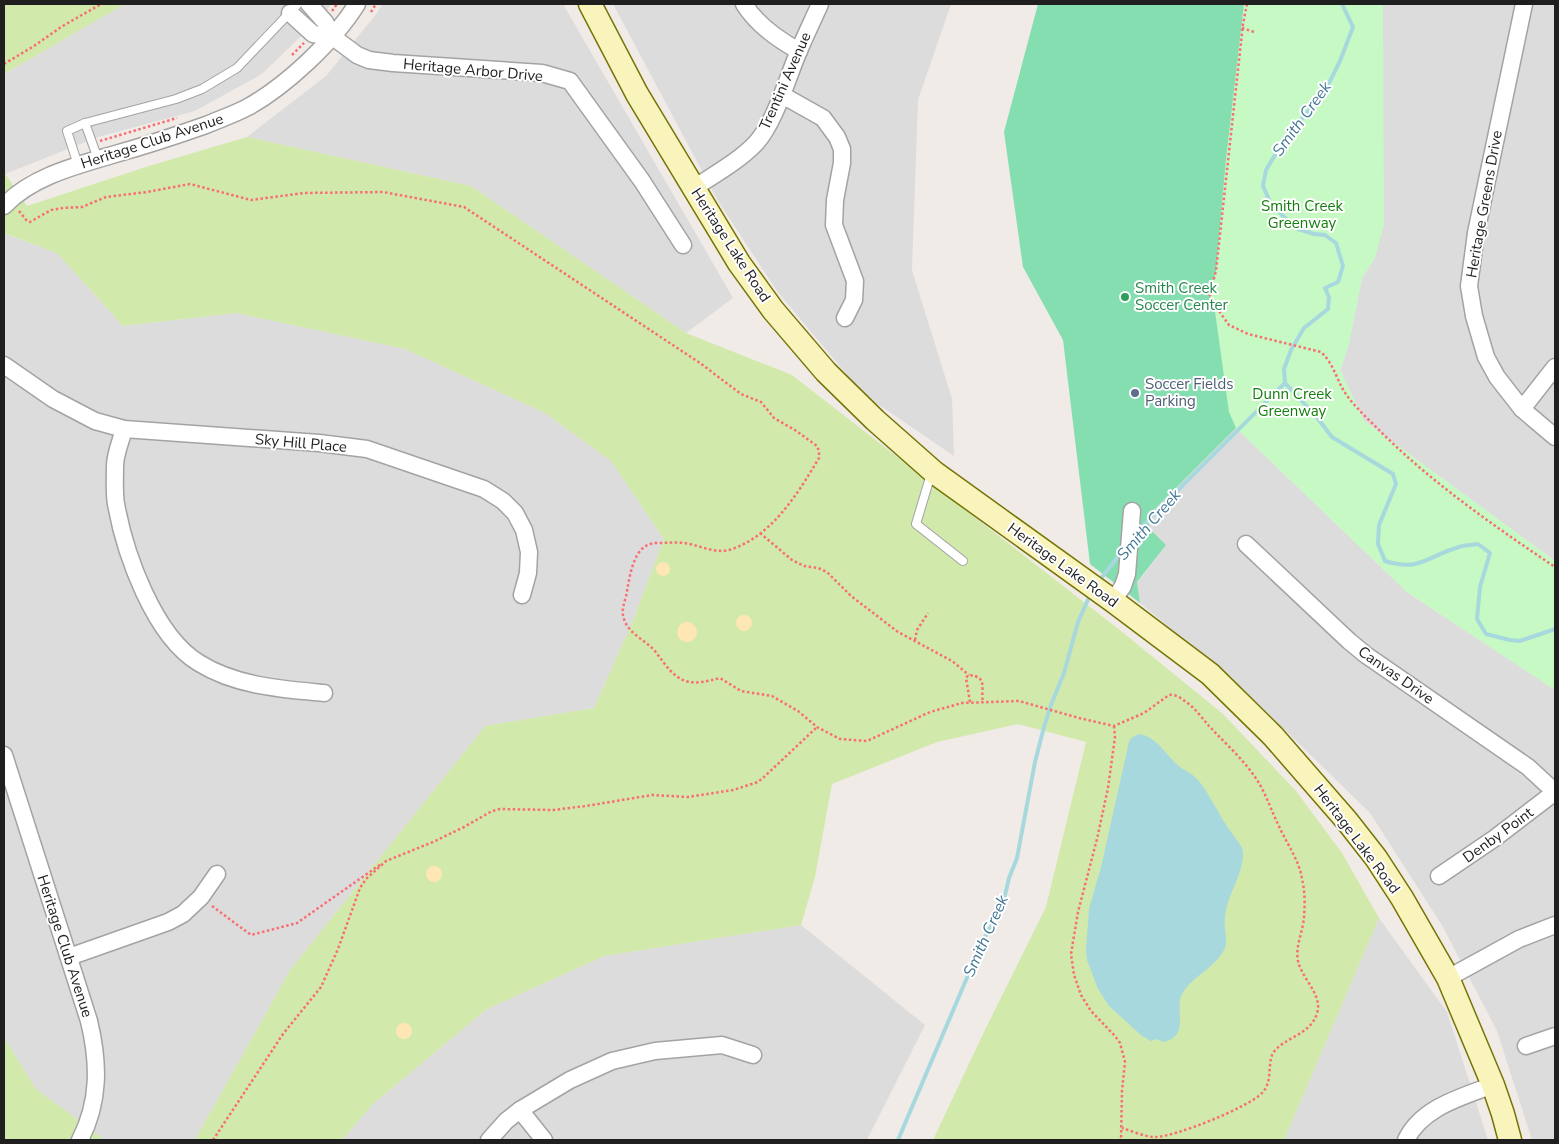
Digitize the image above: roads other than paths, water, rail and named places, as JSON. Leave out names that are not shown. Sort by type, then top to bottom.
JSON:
[{"type":"main road","name":"Heritage Lake Road","points":[[590,4],[637,94],[739,263],[772,310],[826,372],[875,420],[932,470],[1210,674],[1273,736],[1347,821],[1376,858],[1402,898],[1448,978],[1493,1085],[1510,1140]]},
{"type":"street","points":[[309,4],[325,22],[334,37]]},
{"type":"street","name":"Heritage Club Avenue","points":[[7,203],[32,184],[78,164],[172,137],[248,107],[279,86],[334,37],[357,4]]},
{"type":"street","points":[[744,4],[774,36],[798,51]]},
{"type":"street","name":"Trentini Avenue","points":[[694,188],[736,160],[757,142],[770,121],[782,95],[798,51],[820,4]]},
{"type":"street","name":"Heritage Greens Drive","points":[[1524,4],[1476,233],[1469,286],[1474,316],[1486,357],[1497,377],[1522,409],[1555,437]]},
{"type":"street","points":[[294,8],[313,34],[334,37]]},
{"type":"street","name":"Heritage Arbor Drive","points":[[334,37],[358,55],[369,60],[542,73],[570,81],[642,180],[683,245]]},
{"type":"street","points":[[782,95],[823,118],[837,137],[842,149],[842,163],[835,200],[834,225],[855,281],[854,300],[845,318]]},
{"type":"street","name":"Sky Hill Place","points":[[4,365],[53,399],[95,421],[124,430],[319,443],[367,449],[484,489],[503,501],[515,513],[524,530],[528,552],[528,573],[522,595]]},
{"type":"street","points":[[1522,409],[1555,367]]},
{"type":"street","points":[[124,430],[115,464],[116,503],[125,542],[141,588],[159,620],[181,649],[197,662],[220,674],[270,688],[324,693]]},
{"type":"street","points":[[1113,601],[1128,574],[1132,511]]},
{"type":"street","name":"Canvas Drive","points":[[1246,544],[1366,655],[1528,767],[1555,792]]},
{"type":"street","name":"Heritage Club Avenue","points":[[4,754],[95,1045],[97,1067],[91,1111],[80,1140]]},
{"type":"street","name":"Denby Point","points":[[1440,876],[1495,838],[1555,792]]},
{"type":"street","points":[[69,957],[168,922],[183,914],[201,898],[217,874]]},
{"type":"street","points":[[1448,978],[1519,939],[1555,925]]},
{"type":"street","points":[[1526,1046],[1555,1036]]},
{"type":"street","points":[[489,1140],[506,1121],[520,1110],[570,1080],[612,1061],[655,1051],[722,1045],[753,1055]]},
{"type":"street","points":[[1406,1140],[1417,1124],[1447,1102],[1493,1085]]},
{"type":"street","points":[[520,1110],[544,1140]]},
{"type":"lane","points":[[78,164],[67,130],[176,99],[202,89],[237,68],[294,8]]},
{"type":"lane","points":[[85,124],[98,159]]},
{"type":"lane","points":[[932,470],[916,524],[963,561]]},
{"type":"water","points":[[1139,734],[1157,743],[1175,763],[1198,780],[1243,851],[1241,868],[1226,909],[1226,942],[1224,950],[1220,957],[1191,982],[1182,994],[1177,1034],[1172,1039],[1163,1042],[1157,1039],[1151,1041],[1142,1036],[1109,1006],[1098,989],[1087,960],[1086,950],[1089,909],[1101,867],[1129,742],[1131,738]]},
{"type":"waterway","name":"Smith Creek","points":[[1136,534],[1285,383],[1284,369],[1291,350],[1304,328],[1328,309],[1329,297],[1325,288],[1338,282],[1343,266],[1336,243],[1325,235],[1298,229],[1270,202],[1263,186],[1266,170],[1281,145],[1326,89],[1340,61],[1353,27],[1342,4]]},
{"type":"waterway","points":[[1285,383],[1315,415],[1332,437],[1393,474],[1396,484],[1379,525],[1378,544],[1385,561],[1407,565],[1416,564],[1459,547],[1478,544],[1490,553],[1480,587],[1477,619],[1486,634],[1520,641],[1555,629]]},
{"type":"waterway","name":"Smith Creek","points":[[1099,581],[1124,549]]},
{"type":"waterway","name":"Smith Creek","points":[[898,1140],[983,940],[1002,908],[1009,878],[1017,858],[1035,762],[1044,727],[1064,673],[1078,622],[1091,593]]},
{"type":"place","name":"Smith Creek Soccer Center","points":[[1125,297]]},
{"type":"place","name":"Soccer Fields Parking","points":[[1135,393]]},
{"type":"park label","name":"Smith Creek Greenway","points":[[1302,214]]},
{"type":"park label","name":"Dunn Creek Greenway","points":[[1292,402]]}]
